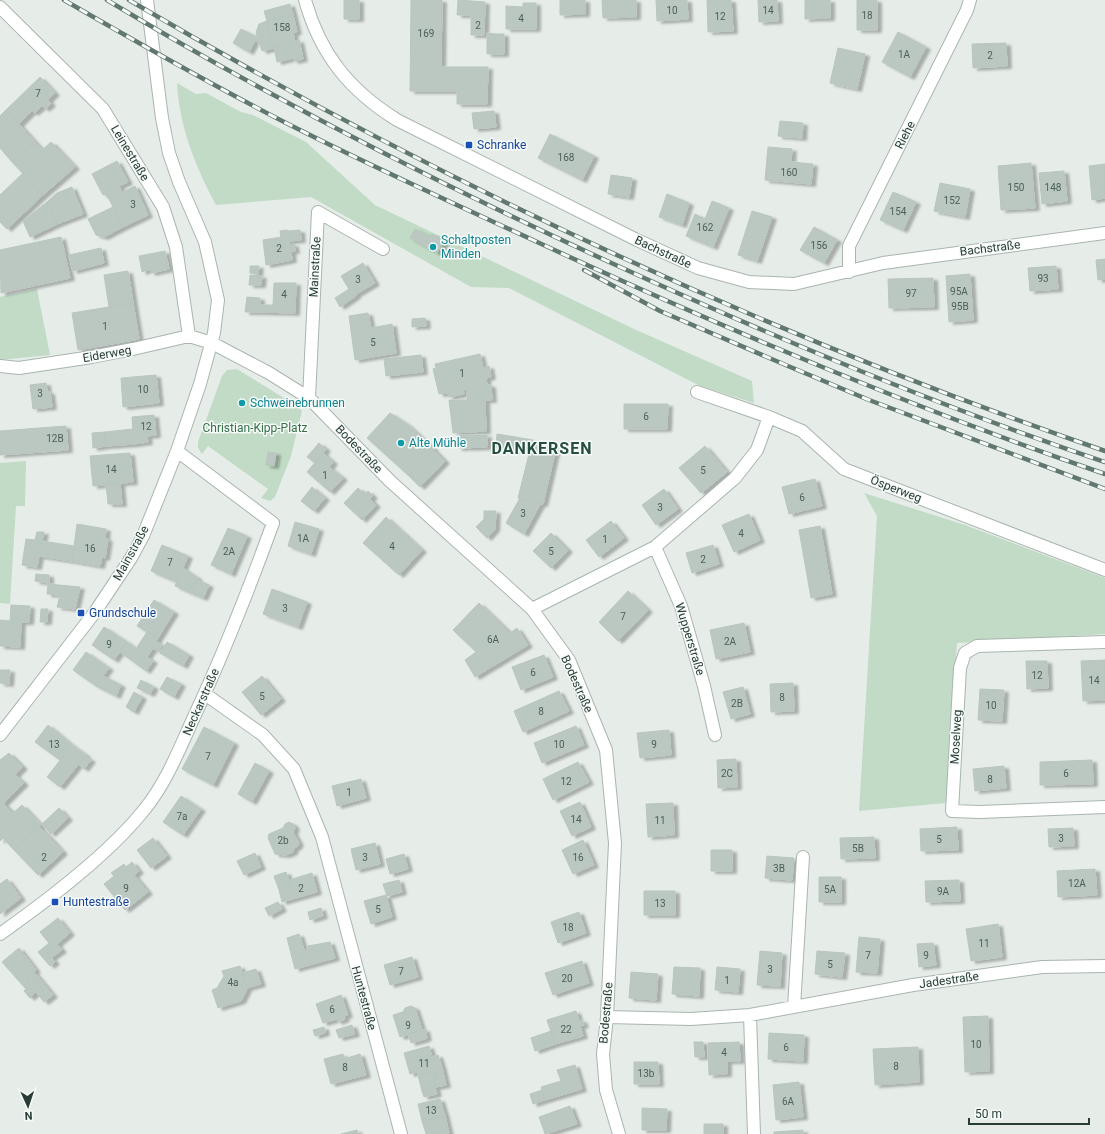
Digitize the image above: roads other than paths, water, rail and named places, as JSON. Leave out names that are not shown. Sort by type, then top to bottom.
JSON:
[{"type":"street","name":"Mainstraße","points":[[0,735],[95,612],[131,558],[143,536],[177,450],[212,343],[218,300],[205,242],[179,182],[169,153],[162,118],[147,0]]},
{"type":"street","name":"Bachstraße","points":[[305,0],[311,22],[326,52],[355,88],[376,106],[397,120],[630,237],[698,268],[749,282],[794,284],[883,263],[1105,233]]},
{"type":"street","name":"Riehe","points":[[849,272],[849,246],[967,10],[970,0]]},
{"type":"street","name":"Leinestraße","points":[[0,7],[103,109],[163,207],[176,247],[189,336]]},
{"type":"street","name":"Mainstraße","points":[[309,398],[318,212],[383,249]]},
{"type":"street","name":"Eiderweg","points":[[0,366],[19,368],[92,357],[189,336],[212,343]]},
{"type":"street","name":"Bodestraße","points":[[212,343],[269,373],[309,398],[390,481],[532,609],[569,660],[606,750],[614,843],[607,1018],[603,1054],[606,1090],[619,1134]]},
{"type":"street","name":"Ösperweg","points":[[697,392],[769,417],[802,431],[844,469],[1105,570]]},
{"type":"street","points":[[532,609],[655,547],[735,478],[757,450],[769,417]]},
{"type":"street","name":"Neckarstraße","points":[[0,934],[119,839],[145,809],[172,765],[205,694],[250,585],[273,522],[177,450]]},
{"type":"street","name":"Wupperstraße","points":[[655,547],[681,606],[704,686],[715,735]]},
{"type":"street","name":"Moselweg","points":[[1105,642],[977,646],[965,653],[960,668],[952,811],[980,812],[1105,807]]},
{"type":"street","name":"Huntestraße","points":[[205,694],[263,735],[294,769],[322,837],[401,1134]]},
{"type":"street","points":[[794,1007],[803,857]]},
{"type":"street","name":"Jadestraße","points":[[607,1018],[691,1019],[750,1015],[913,985],[1042,967],[1105,966]]},
{"type":"street","points":[[750,1015],[754,1134]]},
{"type":"railway","points":[[64,0],[208,82],[266,113],[415,186],[605,273],[746,335],[889,394],[960,422],[1105,474]]},
{"type":"railway","points":[[107,0],[229,71],[354,138],[480,201],[607,261],[791,343],[978,417],[1105,462]]},
{"type":"railway","points":[[129,0],[246,67],[364,131],[484,192],[606,250],[729,305],[853,357],[978,405],[1105,451]]},
{"type":"railway","points":[[584,270],[660,311],[788,366],[869,400],[1105,489]]},
{"type":"place","name":"Schranke","points":[[469,145]]},
{"type":"place","name":"Schaltposten Minden","points":[[433,247]]},
{"type":"place","name":"Schweinebrunnen","points":[[242,403]]},
{"type":"place","name":"Alte Mühle","points":[[401,443]]},
{"type":"place","name":"Grundschule","points":[[81,613]]},
{"type":"place","name":"Huntestraße","points":[[55,902]]},
{"type":"district","name":"DANKERSEN","points":[[542,448]]},
{"type":"park label","name":"Christian-Kipp-Platz","points":[[255,428]]}]
